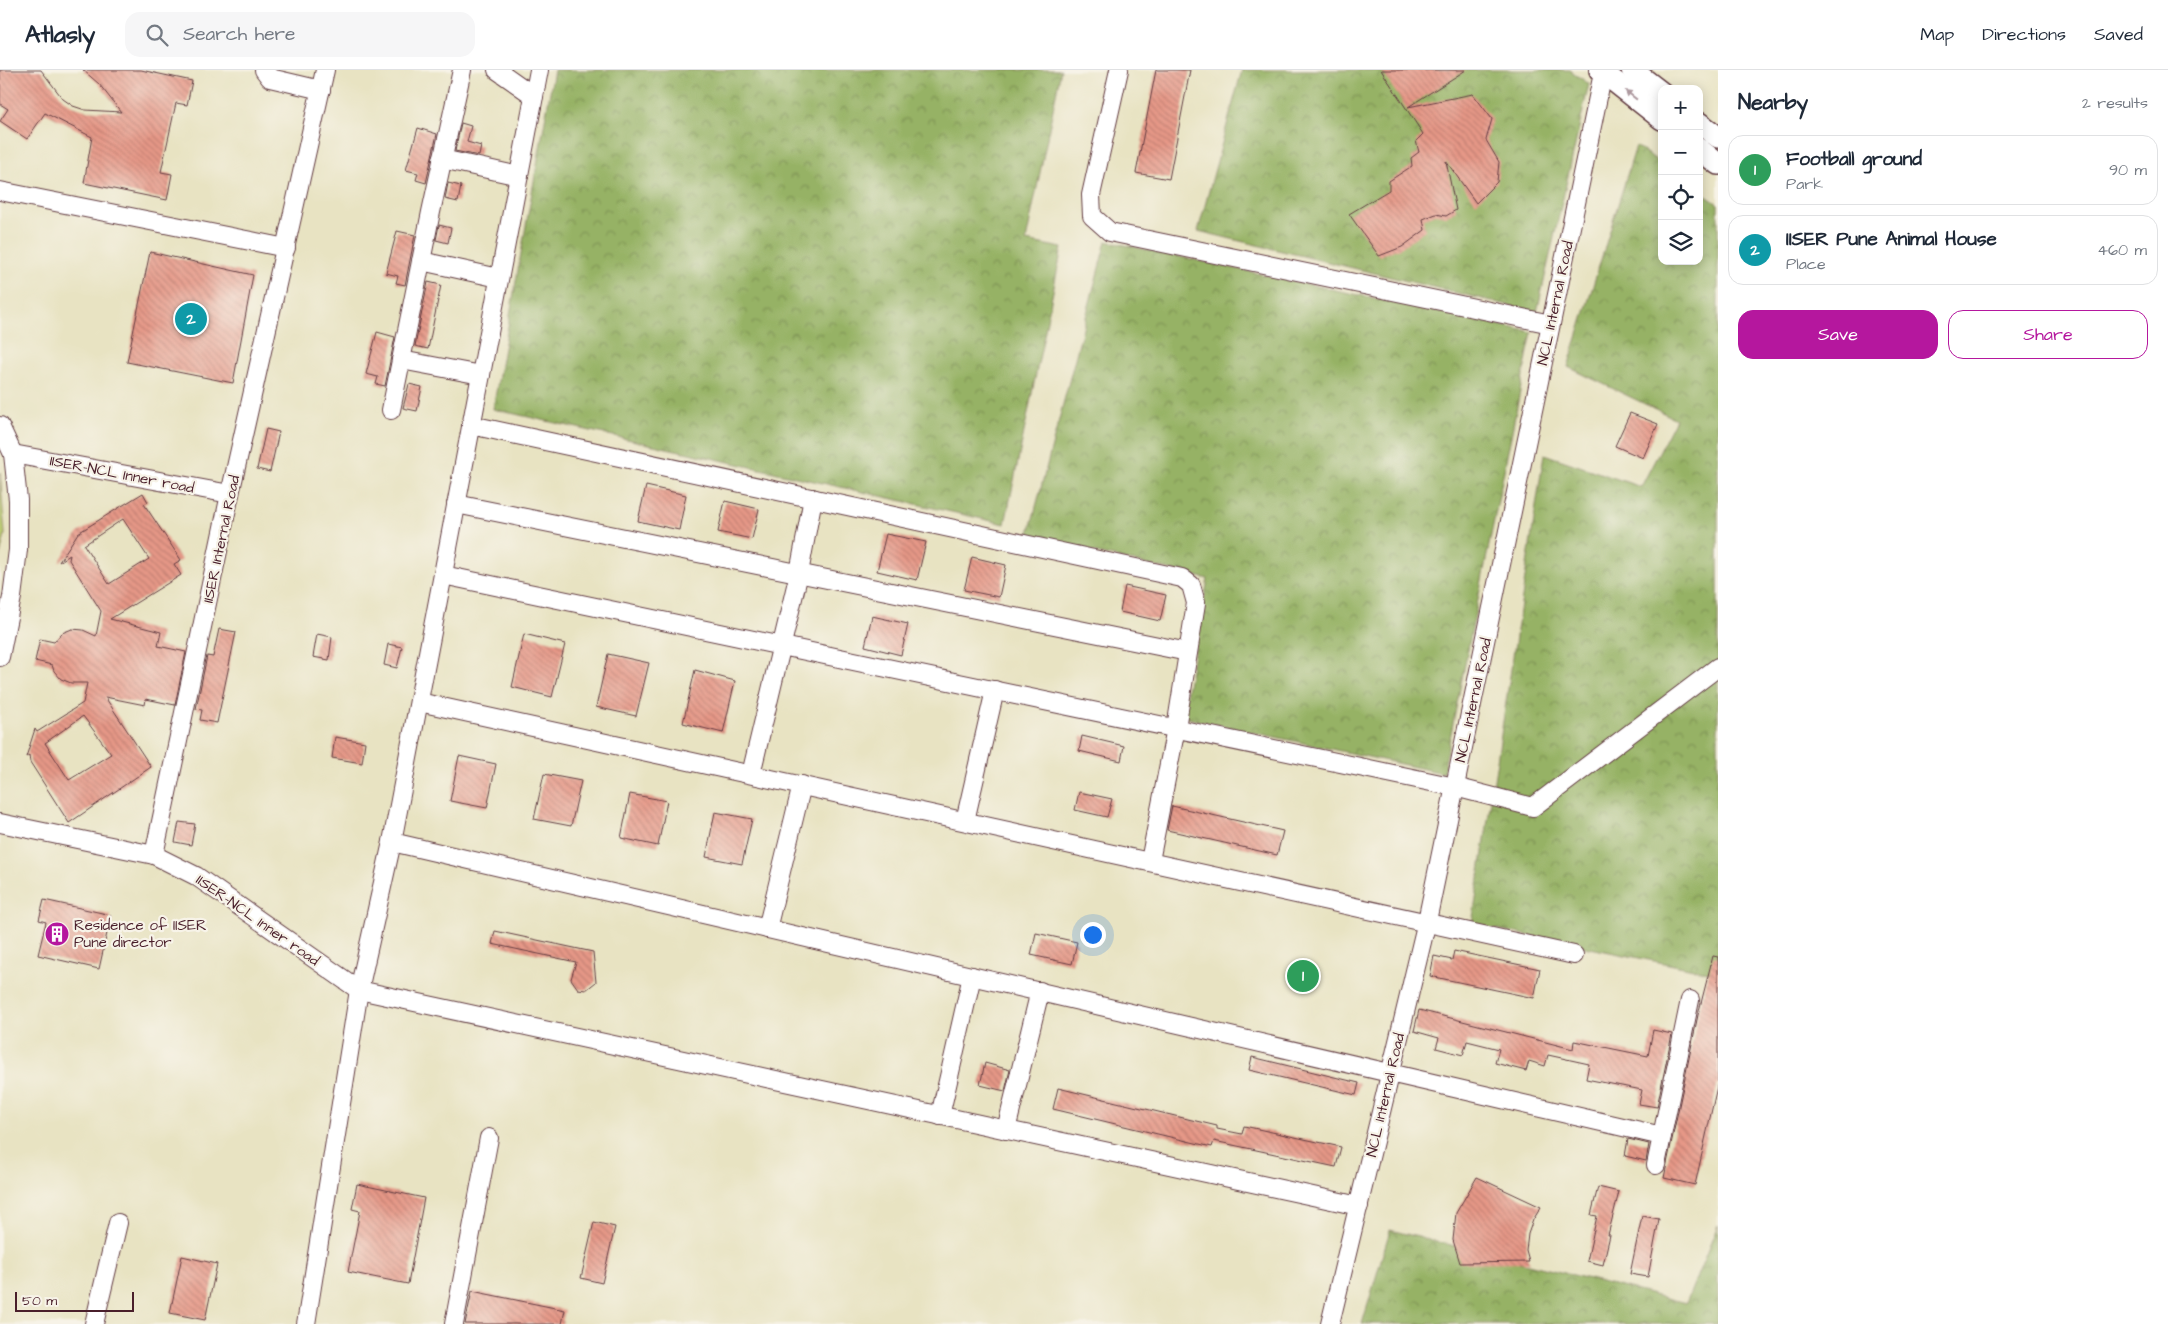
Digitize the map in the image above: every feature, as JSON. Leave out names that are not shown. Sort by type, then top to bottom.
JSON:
[{"type":"main road","points":[[1632,70],[1658,91]]},
{"type":"main road","points":[[1602,71],[1658,116]]},
{"type":"main road","points":[[1703,126],[1718,138]]},
{"type":"main road","points":[[1703,152],[1718,164]]},
{"type":"lane","points":[[264,70],[270,78],[321,90]]},
{"type":"lane","name":"IISER Internal Road","points":[[154,855],[230,494],[325,70]]},
{"type":"lane","points":[[391,410],[462,70]]},
{"type":"lane","points":[[497,70],[534,96]]},
{"type":"lane","points":[[306,1324],[359,990],[392,842],[539,70]]},
{"type":"lane","points":[[1119,70],[1091,195],[1092,216],[1110,232],[1551,324]]},
{"type":"lane","name":"NCL Internal Road","points":[[1330,1324],[1427,921],[1602,71]]},
{"type":"lane","points":[[442,159],[518,176]]},
{"type":"lane","points":[[0,191],[286,248]]},
{"type":"lane","points":[[421,261],[499,278]]},
{"type":"lane","points":[[401,360],[481,375]]},
{"type":"lane","points":[[471,425],[1182,578],[1192,585],[1196,603],[1176,728],[1150,861]]},
{"type":"lane","points":[[0,426],[14,454],[18,500],[18,550],[12,597],[0,657]]},
{"type":"lane","name":"IISER-NCL Inner road","points":[[14,454],[230,494]]},
{"type":"lane","points":[[751,774],[800,574],[813,498]]},
{"type":"lane","points":[[456,504],[1188,652]]},
{"type":"lane","points":[[443,575],[1455,787],[1533,808],[1718,667]]},
{"type":"lane","points":[[965,821],[994,690]]},
{"type":"lane","points":[[419,702],[1427,921],[1574,955]]},
{"type":"lane","points":[[767,928],[802,785]]},
{"type":"lane","points":[[0,823],[154,855]]},
{"type":"lane","points":[[392,842],[1662,1136]]},
{"type":"lane","name":"IISER-NCL Inner road","points":[[154,855],[196,876],[359,990]]},
{"type":"lane","points":[[940,1116],[972,976]]},
{"type":"lane","points":[[359,990],[1359,1206]]},
{"type":"lane","points":[[1006,1130],[1040,992]]},
{"type":"lane","points":[[1656,1165],[1690,1000]]},
{"type":"lane","points":[[454,1324],[488,1138]]},
{"type":"lane","points":[[94,1324],[118,1223]]},
{"type":"green space","points":[[554,70],[1061,70],[1026,241],[1062,248],[1005,524],[493,409]]},
{"type":"green space","points":[[1242,70],[1570,70],[1589,84],[1537,312],[1198,231]]},
{"type":"green space","points":[[1636,146],[1658,161],[1658,265],[1703,265],[1703,194],[1718,204],[1718,974],[1472,924],[1544,454],[1641,487],[1676,419],[1568,367]]},
{"type":"green space","points":[[1106,241],[1532,332],[1443,773],[1182,717],[1208,579],[1028,537]]},
{"type":"green space","points":[[0,472],[5,534],[0,556]]},
{"type":"green space","points":[[1718,1225],[1718,1324],[1362,1324],[1390,1230],[1686,1303]]},
{"type":"building","points":[[0,70],[41,70],[63,99],[73,106],[85,110],[121,112],[99,84],[83,70],[141,70],[192,81],[187,105],[176,103],[161,172],[172,174],[167,200],[84,183],[92,137],[45,113],[27,139],[0,121],[8,109],[0,104]]},
{"type":"building","points":[[1156,70],[1190,70],[1169,179],[1136,173]]},
{"type":"building","points":[[1381,70],[1466,70],[1408,107],[1473,94],[1492,119],[1486,140],[1499,162],[1497,182],[1476,203],[1446,161],[1456,210],[1446,216],[1436,214],[1423,219],[1425,230],[1402,247],[1379,256],[1349,214],[1389,190],[1389,181],[1412,166],[1411,158],[1419,152],[1416,141],[1423,134]]},
{"type":"building","points":[[461,123],[471,126],[467,142],[481,146],[479,156],[455,151]]},
{"type":"building","points":[[418,128],[437,134],[426,183],[416,180],[418,173],[406,170]]},
{"type":"building","points":[[448,183],[461,186],[458,202],[445,199]]},
{"type":"building","points":[[439,225],[451,228],[448,243],[436,240]]},
{"type":"building","points":[[397,231],[415,235],[405,285],[396,283],[398,276],[386,273]]},
{"type":"building","points":[[150,252],[253,275],[233,383],[127,362]]},
{"type":"building","points":[[428,282],[441,285],[428,349],[415,346]]},
{"type":"building","points":[[377,332],[395,337],[385,386],[376,384],[378,377],[366,374]]},
{"type":"building","points":[[409,384],[422,387],[417,411],[403,408]]},
{"type":"building","points":[[1630,413],[1658,424],[1643,458],[1615,446]]},
{"type":"building","points":[[266,429],[279,432],[270,472],[257,469]]},
{"type":"building","points":[[646,486],[686,495],[679,530],[638,521]]},
{"type":"building","points":[[143,493],[148,502],[144,504],[181,560],[174,564],[181,575],[110,619],[161,632],[158,646],[186,652],[175,705],[146,699],[145,705],[105,697],[151,767],[69,823],[30,762],[29,755],[26,757],[35,729],[37,732],[83,703],[87,683],[71,683],[61,679],[54,671],[52,665],[35,661],[40,639],[54,642],[62,633],[72,629],[83,630],[96,636],[101,611],[69,560],[70,555],[59,562],[78,533]],"holes":[[[123,519],[149,559],[109,584],[84,545]],[[83,716],[111,754],[69,780],[45,743]]]},
{"type":"building","points":[[725,501],[759,509],[752,539],[718,532]]},
{"type":"building","points":[[886,534],[926,542],[917,580],[877,571]]},
{"type":"building","points":[[972,557],[1006,565],[999,597],[964,590]]},
{"type":"building","points":[[1125,586],[1166,595],[1160,621],[1120,612]]},
{"type":"building","points":[[872,616],[908,624],[901,655],[865,646]]},
{"type":"building","points":[[219,629],[236,632],[217,723],[200,720],[202,710],[196,709],[207,656],[213,657]]},
{"type":"building","points":[[317,634],[332,637],[329,660],[313,657]]},
{"type":"building","points":[[524,634],[565,644],[552,697],[512,687]]},
{"type":"building","points":[[388,644],[402,647],[397,668],[384,665]]},
{"type":"building","points":[[608,654],[649,663],[636,716],[596,707]]},
{"type":"building","points":[[695,670],[735,681],[723,733],[683,723]]},
{"type":"building","points":[[1082,736],[1124,746],[1121,761],[1079,751]]},
{"type":"building","points":[[335,737],[365,742],[362,763],[332,758]]},
{"type":"building","points":[[459,756],[496,764],[487,808],[450,801]]},
{"type":"building","points":[[544,774],[581,781],[571,826],[534,819]]},
{"type":"building","points":[[1079,792],[1112,799],[1107,817],[1075,810]]},
{"type":"building","points":[[630,794],[667,801],[658,846],[621,838]]},
{"type":"building","points":[[1172,806],[1283,831],[1277,855],[1167,830]]},
{"type":"building","points":[[715,812],[752,819],[742,864],[706,857]]},
{"type":"building","points":[[179,822],[195,824],[191,845],[175,842]]},
{"type":"building","name":"Residence of IISER Pune director","points":[[44,900],[111,915],[99,969],[38,955],[46,922],[39,920]]},
{"type":"building","points":[[495,931],[593,952],[596,982],[586,990],[578,989],[571,979],[576,962],[492,944]]},
{"type":"building","points":[[1036,933],[1077,942],[1072,964],[1031,955]]},
{"type":"building","points":[[1454,951],[1540,969],[1534,998],[1430,976],[1434,956],[1452,960]]},
{"type":"building","points":[[1713,956],[1718,957],[1718,1082],[1695,1185],[1664,1178],[1698,1015]]},
{"type":"building","points":[[1419,1010],[1573,1049],[1574,1041],[1648,1056],[1653,1030],[1672,1034],[1657,1107],[1639,1104],[1642,1090],[1586,1079],[1589,1064],[1548,1055],[1545,1066],[1529,1061],[1526,1071],[1495,1063],[1499,1049],[1467,1041],[1463,1055],[1436,1048],[1439,1038],[1414,1031]]},
{"type":"building","points":[[1252,1057],[1359,1083],[1356,1095],[1249,1070]]},
{"type":"building","points":[[985,1063],[1010,1070],[1005,1091],[980,1085]]},
{"type":"building","points":[[1058,1088],[1217,1126],[1217,1129],[1242,1134],[1244,1126],[1341,1147],[1336,1167],[1214,1141],[1212,1147],[1053,1109]]},
{"type":"building","points":[[1628,1139],[1649,1144],[1646,1161],[1625,1156]]},
{"type":"building","points":[[1477,1177],[1541,1207],[1533,1220],[1528,1234],[1526,1251],[1529,1262],[1460,1263],[1453,1240],[1456,1213]]},
{"type":"building","points":[[357,1184],[424,1198],[408,1284],[348,1272],[360,1211],[352,1209]]},
{"type":"building","points":[[1598,1187],[1619,1192],[1608,1235],[1610,1235],[1603,1265],[1587,1261],[1597,1216],[1591,1215]]},
{"type":"building","points":[[1642,1216],[1659,1219],[1648,1277],[1630,1274]]},
{"type":"building","points":[[594,1222],[615,1227],[602,1283],[581,1278]]},
{"type":"building","points":[[182,1256],[217,1264],[205,1320],[170,1313]]},
{"type":"building","points":[[472,1291],[565,1310],[562,1324],[465,1324]]},
{"type":"place","name":"IISER Pune Animal House","points":[[191,319]]},
{"type":"place","name":"Residence of IISER Pune director","points":[[57,934]]},
{"type":"place","name":"Football ground","points":[[1303,976]]}]
